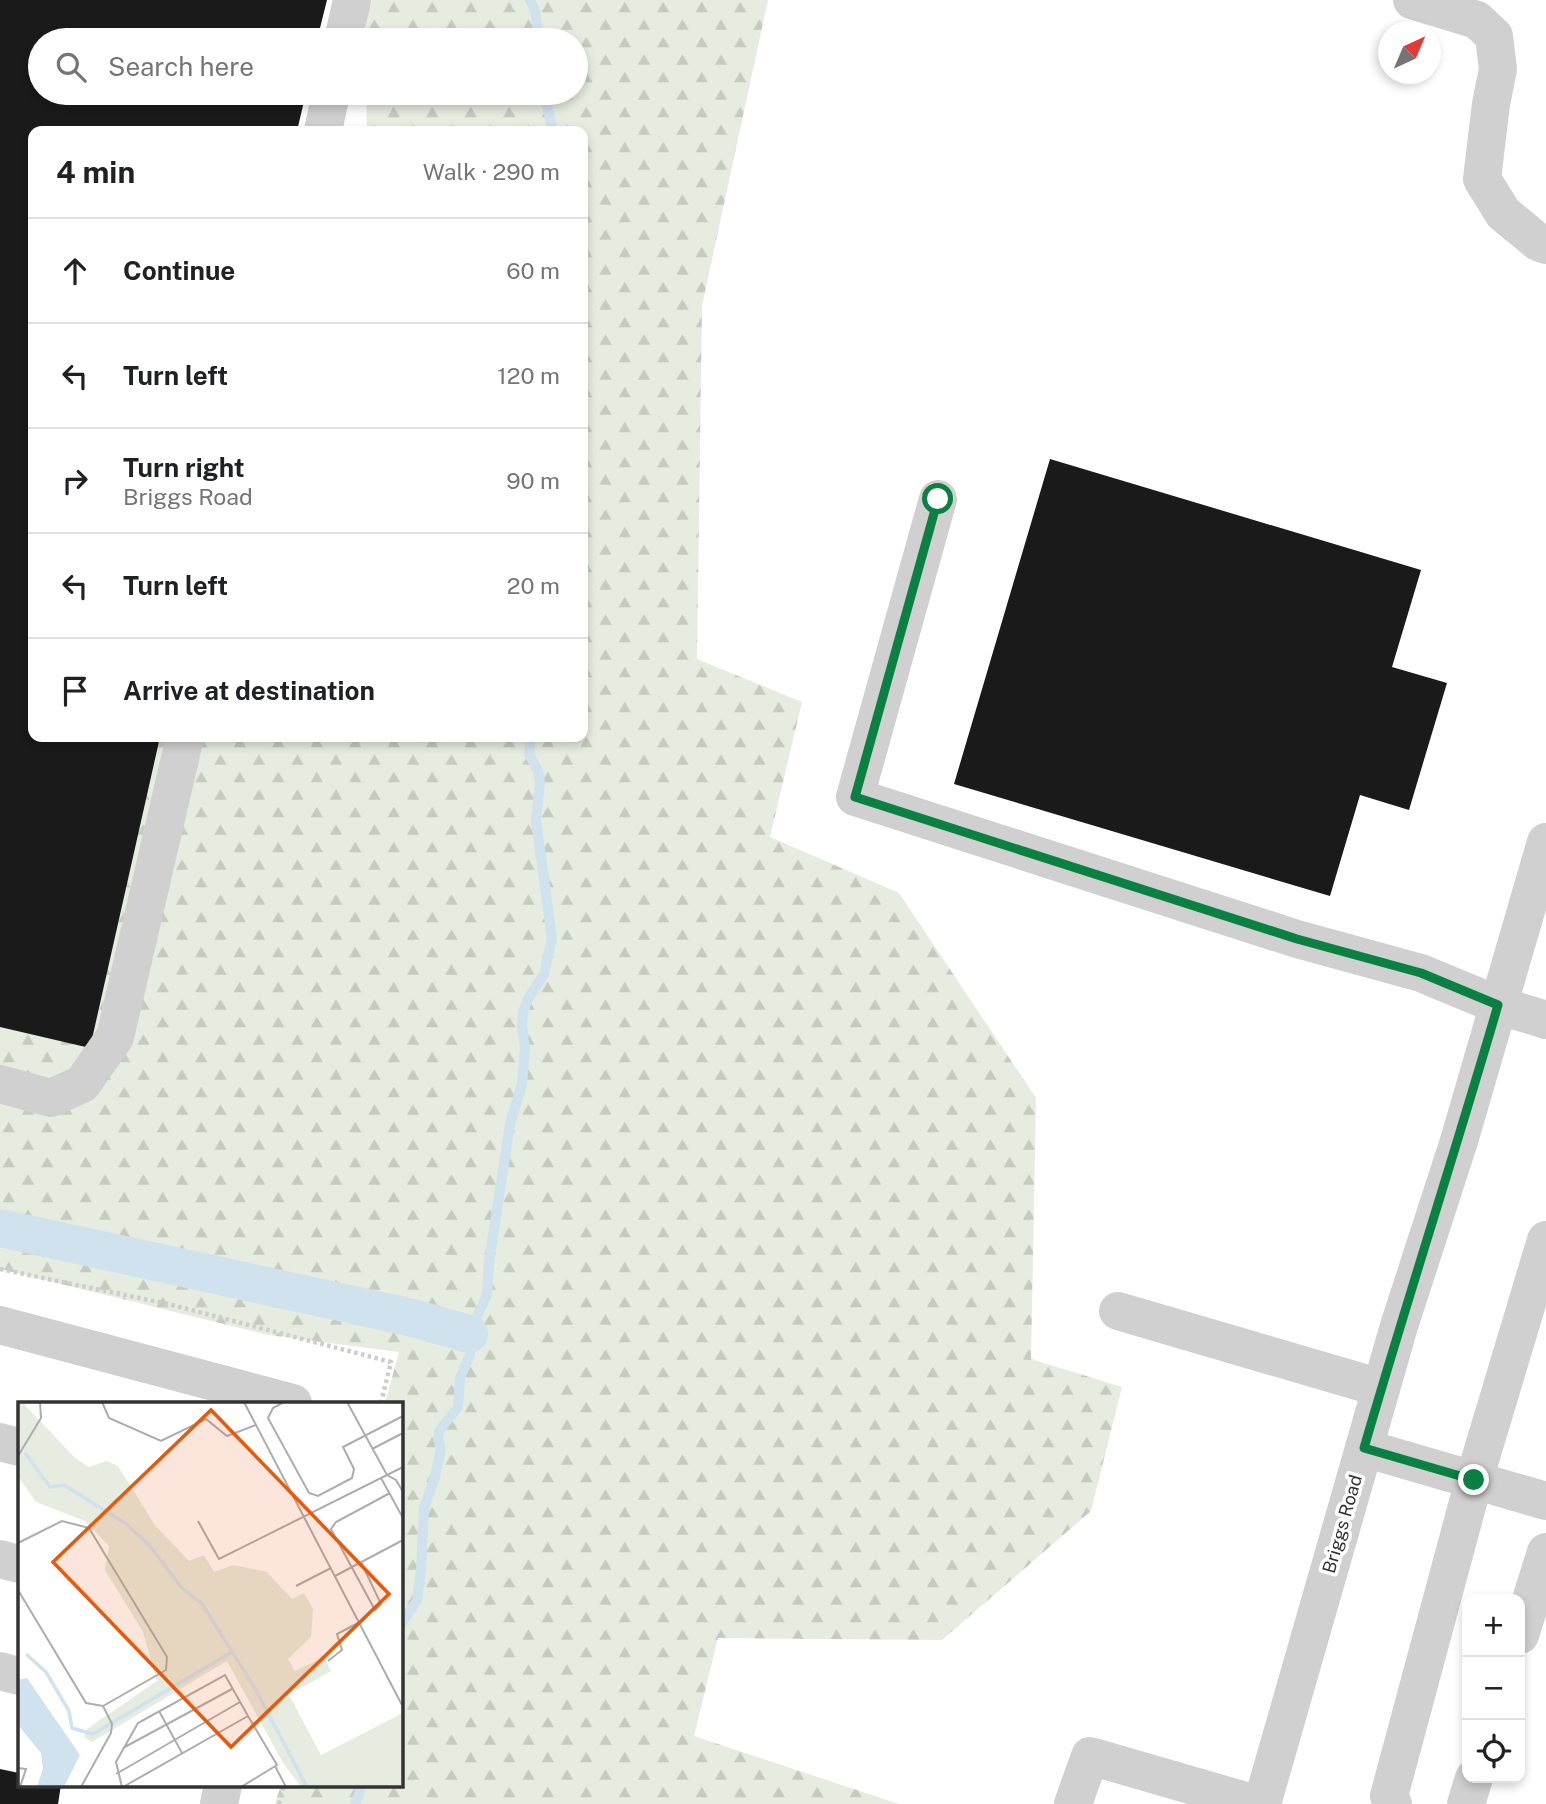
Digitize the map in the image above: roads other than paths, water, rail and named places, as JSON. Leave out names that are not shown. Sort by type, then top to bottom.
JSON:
[{"type":"street","points":[[346,28],[352,0]]},
{"type":"street","points":[[1412,0],[1477,20],[1494,36],[1498,69],[1482,179],[1503,213],[1538,242],[1546,245]]},
{"type":"street","points":[[324,126],[328,105]]},
{"type":"street","points":[[938,499],[855,797],[1297,939],[1421,973],[1498,1005],[1546,1020]]},
{"type":"street","points":[[0,1084],[51,1098],[82,1084],[115,1037],[184,742]]},
{"type":"street","name":"Briggs Road","points":[[1262,1804],[1381,1388],[1459,1141],[1546,842]]},
{"type":"street","points":[[1391,1800],[1474,1480],[1546,1240]]},
{"type":"street","points":[[1118,1311],[1381,1388]]},
{"type":"street","points":[[0,1325],[289,1402]]},
{"type":"street","points":[[0,1442],[18,1447]]},
{"type":"street","points":[[1364,1448],[1546,1502]]},
{"type":"street","points":[[1525,1619],[1546,1552]]},
{"type":"street","points":[[0,1559],[18,1564]]},
{"type":"street","points":[[0,1671],[18,1676]]},
{"type":"street","points":[[1073,1804],[1090,1756],[1256,1804]]},
{"type":"street","points":[[1466,1804],[1472,1783]]},
{"type":"street","points":[[219,1804],[223,1786]]},
{"type":"waterway","points":[[530,0],[537,28]]},
{"type":"waterway","points":[[547,105],[552,126]]},
{"type":"waterway","points":[[402,1623],[417,1601],[424,1508],[441,1449],[439,1431],[458,1407],[460,1378],[470,1355],[470,1332],[487,1295],[489,1262],[510,1124],[522,1084],[525,1048],[523,1012],[544,974],[552,938],[536,821],[540,782],[538,771],[529,754],[530,742]]},
{"type":"waterway","points":[[0,1228],[413,1318],[469,1334]]},
{"type":"waterway","points":[[355,1804],[362,1786]]}]
